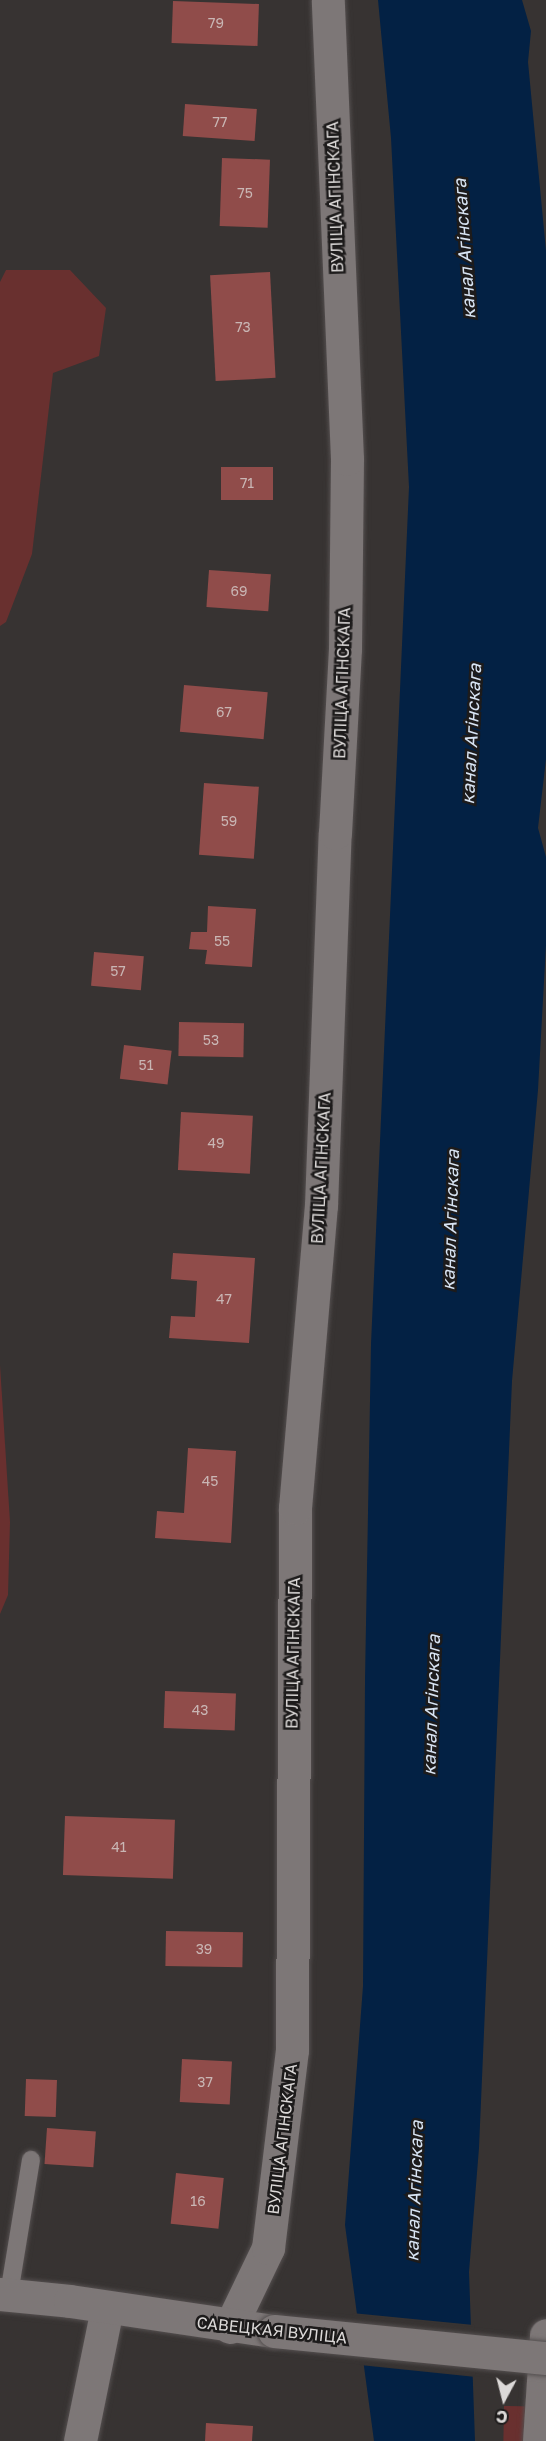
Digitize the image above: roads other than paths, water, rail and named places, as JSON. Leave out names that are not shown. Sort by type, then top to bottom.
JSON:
[{"type":"street","name":"ВУЛІЦА АГІНСКАГА","points":[[230,2327],[268,2248],[292,2050],[295,1508],[321,1206],[335,833],[345,649],[347,459],[328,0]]},
{"type":"street","name":"САВЕЦКАЯ ВУЛІЦА","points":[[4,2294],[230,2327],[546,2358]]},
{"type":"street","points":[[80,2441],[107,2308]]},
{"type":"street","points":[[539,2441],[546,2335]]},
{"type":"lane","points":[[4,2294],[31,2160]]},
{"type":"water","name":"канал Агінскага","points":[[378,0],[522,0],[531,31],[528,62],[546,251],[546,759],[538,828],[546,857],[546,945],[538,1090],[512,1381],[479,2148],[469,2272],[475,2441],[374,2441],[345,2225],[363,1986],[365,1680],[371,1344],[409,487],[391,138]]}]
